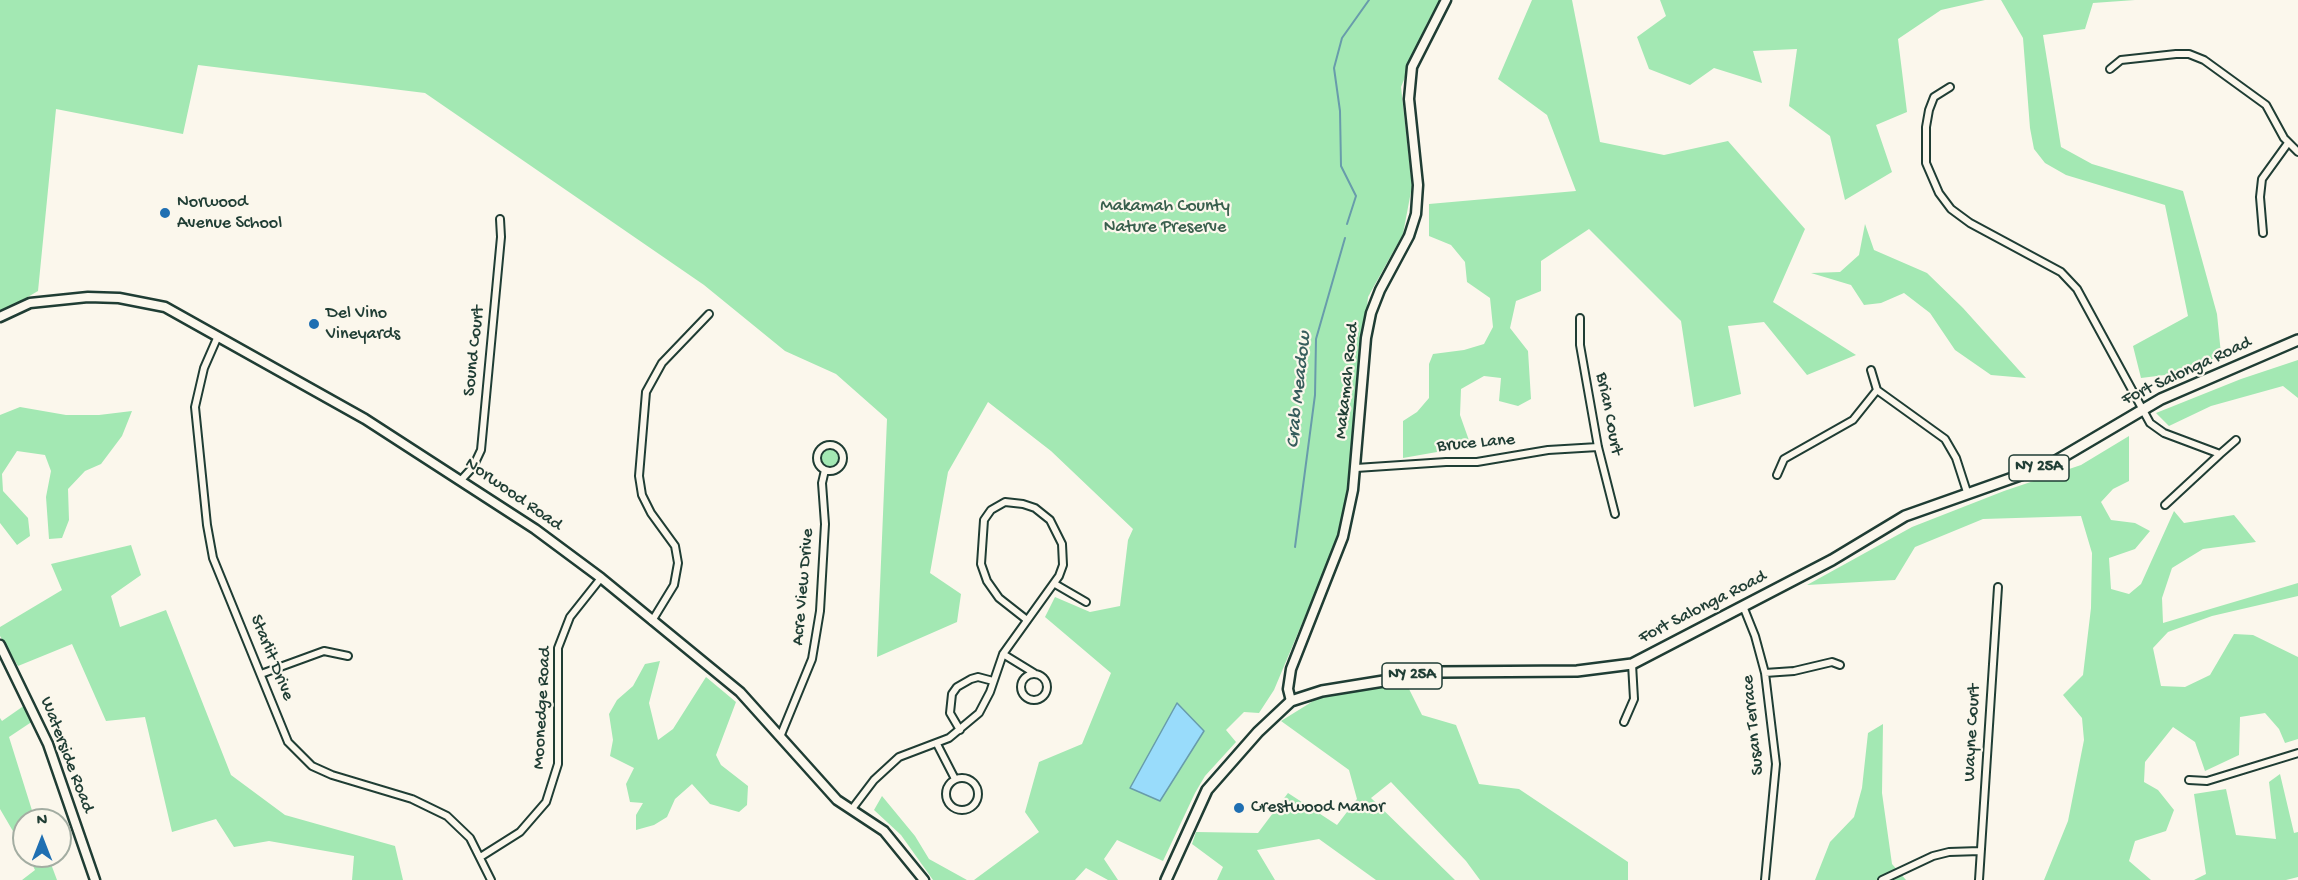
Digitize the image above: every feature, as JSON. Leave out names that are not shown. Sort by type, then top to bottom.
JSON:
[{"type":"main road","name":"Fort Salonga Road","points":[[1166,880],[1207,790],[1258,732],[1292,701],[1322,691],[1439,672],[1578,671],[1632,664],[1832,560],[1905,516],[1967,492],[2049,465],[2141,410],[2192,385],[2298,340]]},
{"type":"street","name":"Makamah Road","points":[[1292,701],[1288,689],[1291,669],[1343,537],[1356,468],[1366,338],[1371,313],[1409,236],[1416,214],[1418,185],[1409,99],[1412,67],[1446,0]]},
{"type":"street","points":[[2110,69],[2121,60],[2189,54],[2204,60],[2266,105],[2288,143],[2298,152]]},
{"type":"street","points":[[1950,87],[1934,98],[1926,127],[1926,163],[1939,193],[1952,209],[1970,223],[2063,274],[2088,308],[2150,423],[2164,433],[2220,454]]},
{"type":"street","points":[[2263,233],[2260,198],[2262,179],[2288,143]]},
{"type":"street","name":"Sound Court","points":[[462,479],[473,467],[481,450],[501,219]]},
{"type":"street","name":"Norwood Road","points":[[0,317],[30,303],[107,297],[165,307],[365,418],[462,479],[601,578],[740,692],[837,800],[884,831],[924,880]]},
{"type":"street","points":[[652,621],[674,585],[678,563],[675,546],[651,513],[642,495],[639,476],[646,393],[662,363],[709,314]]},
{"type":"street","name":"Brian Court","points":[[1580,318],[1580,345],[1598,447],[1615,514]]},
{"type":"street","name":"Starlit Drive","points":[[218,336],[204,368],[195,407],[207,525],[213,558],[288,742],[306,762],[332,775],[430,806],[460,826],[482,856],[491,880]]},
{"type":"street","points":[[1871,370],[1877,390],[1945,440],[1956,458],[1967,492]]},
{"type":"street","points":[[1777,474],[1784,459],[1853,420],[1877,390]]},
{"type":"street","points":[[2165,505],[2236,440]]},
{"type":"street","name":"Acre View Drive","points":[[835,447],[843,456],[842,464],[833,471],[825,470],[819,464],[818,456],[822,448],[835,447]]},
{"type":"street","name":"Bruce Lane","points":[[1356,468],[1449,461],[1477,462],[1548,450],[1598,447]]},
{"type":"street","name":"Acre View Drive","points":[[780,737],[812,659],[820,611],[825,524],[822,483],[825,470]]},
{"type":"street","points":[[852,809],[874,780],[899,757],[916,749],[937,744],[960,730],[979,713],[1004,654],[1054,585],[1063,565],[1064,556],[1059,534],[1050,520],[1035,508],[1005,502],[991,510],[982,526],[981,564],[987,581],[999,598],[1027,620]]},
{"type":"street","name":"Moonedge Road","points":[[482,856],[520,832],[546,802],[558,764],[558,648],[570,617],[601,578]]},
{"type":"street","points":[[1054,585],[1086,602]]},
{"type":"street","name":"Wayne Court","points":[[1979,880],[1998,587]]},
{"type":"street","name":"Susan Terrace","points":[[1743,606],[1755,636],[1765,674],[1776,771],[1765,880]]},
{"type":"street","name":"Waterside Road","points":[[0,645],[48,744],[95,880]]},
{"type":"street","points":[[261,674],[324,651],[348,656]]},
{"type":"street","points":[[1004,654],[1045,680],[1047,688],[1044,695],[1033,700],[1022,693],[1021,684],[1026,676],[1035,674]]},
{"type":"street","points":[[1765,674],[1832,662],[1840,665]]},
{"type":"street","points":[[1624,723],[1634,699],[1632,664]]},
{"type":"street","points":[[960,730],[950,713],[952,694],[957,687],[971,679],[978,677],[993,681]]},
{"type":"street","points":[[937,744],[955,780]]},
{"type":"street","points":[[2189,780],[2206,781],[2298,753]]},
{"type":"street","points":[[966,779],[976,785],[977,801],[970,809],[959,810],[947,801],[946,791],[955,780],[966,779]]},
{"type":"street","points":[[1882,880],[1933,856],[1949,852],[1980,851]]},
{"type":"green space","name":"Makamah County Nature Preserve","points":[[0,0],[1440,0],[1427,23],[1401,87],[1412,186],[1403,234],[1368,297],[1354,448],[1340,533],[1274,690],[1259,713],[1244,712],[1226,730],[1236,742],[1205,776],[1163,861],[1117,840],[1104,859],[1118,880],[1108,880],[1086,868],[1075,880],[974,880],[1039,832],[1025,812],[1039,762],[1082,744],[1111,673],[1045,617],[1055,597],[1090,612],[1120,606],[1128,540],[1133,529],[1051,451],[988,402],[948,472],[930,573],[961,594],[957,622],[877,657],[887,419],[836,374],[785,351],[704,285],[425,93],[198,65],[183,134],[56,109],[38,291],[0,313]]},
{"type":"green space","points":[[1532,0],[1572,0],[1600,142],[1664,155],[1728,141],[1805,229],[1773,302],[1856,355],[1807,375],[1764,322],[1728,326],[1741,394],[1694,407],[1681,321],[1589,229],[1541,261],[1541,291],[1516,301],[1510,328],[1528,351],[1531,399],[1518,406],[1499,401],[1501,378],[1484,376],[1461,389],[1460,415],[1471,446],[1403,458],[1403,421],[1417,412],[1429,398],[1429,364],[1433,354],[1464,350],[1484,344],[1493,327],[1490,298],[1467,282],[1465,262],[1451,245],[1429,236],[1429,204],[1576,191],[1547,115],[1498,79]]},
{"type":"green space","points":[[1660,0],[1985,0],[1941,10],[1898,39],[1907,112],[1876,125],[1892,172],[1845,200],[1830,136],[1789,106],[1797,49],[1753,51],[1762,83],[1714,68],[1690,85],[1649,69],[1637,37],[1666,16]]},
{"type":"green space","points":[[2001,0],[2135,0],[2093,3],[2085,29],[2043,35],[2061,147],[2092,164],[2183,191],[2217,314],[2221,354],[2189,372],[2141,378],[2133,346],[2188,316],[2165,205],[2066,175],[2045,163],[2034,149],[2030,128],[2023,38]]},
{"type":"green space","points":[[1865,224],[1874,250],[1927,273],[1963,308],[2026,378],[1991,375],[1955,350],[1930,313],[1904,293],[1881,303],[1864,305],[1851,285],[1811,273],[1840,272],[1859,255]]},
{"type":"green space","points":[[2298,360],[2298,398],[2283,386],[2211,406],[2169,426],[2156,413],[2241,379]]},
{"type":"green space","points":[[20,407],[66,415],[99,415],[132,411],[122,436],[101,464],[85,471],[68,489],[69,520],[62,538],[49,539],[46,497],[51,471],[45,455],[17,451],[2,474],[3,491],[28,518],[30,536],[17,545],[0,523],[0,415]]},
{"type":"green space","points":[[2129,436],[2129,481],[2113,489],[2101,502],[2111,520],[2135,523],[2150,531],[2135,549],[2109,558],[2111,589],[2129,594],[2141,584],[2174,511],[2184,523],[2234,515],[2256,542],[2203,549],[2172,568],[2162,598],[2163,623],[2298,583],[2298,596],[2212,616],[2168,632],[2153,648],[2161,686],[2185,687],[2210,675],[2234,634],[2253,635],[2298,657],[2298,739],[2285,743],[2279,729],[2265,713],[2240,717],[2239,755],[2205,771],[2195,742],[2173,727],[2145,762],[2144,782],[2158,790],[2174,810],[2166,831],[2135,841],[2129,861],[2151,880],[2044,880],[2068,821],[2084,740],[2082,718],[2063,695],[2083,675],[2091,608],[2092,553],[2081,516],[1983,519],[1915,547],[1895,580],[1807,585],[1912,527],[2004,491],[2081,465]]},
{"type":"green space","points":[[830,448],[837,451],[840,458],[837,465],[830,468],[823,465],[820,458],[823,451]]},
{"type":"green space","points":[[131,545],[141,575],[111,596],[120,627],[166,610],[231,775],[285,815],[395,846],[403,880],[352,880],[354,856],[269,841],[234,847],[216,819],[172,832],[145,717],[106,721],[72,644],[18,666],[0,636],[0,627],[62,590],[51,564]]},
{"type":"green space","points":[[660,661],[649,703],[658,740],[673,729],[706,677],[736,702],[716,755],[721,765],[748,786],[747,805],[739,812],[710,804],[692,784],[675,799],[667,817],[654,825],[636,830],[636,815],[643,803],[630,802],[626,784],[634,768],[610,756],[613,740],[609,714],[617,700],[633,686],[645,664]]},
{"type":"green space","points":[[1406,683],[1422,715],[1456,725],[1479,784],[1519,789],[1628,862],[1628,880],[1480,880],[1466,861],[1391,782],[1371,798],[1455,880],[1376,880],[1319,839],[1257,850],[1275,880],[1217,880],[1223,867],[1192,844],[1196,832],[1258,833],[1288,793],[1337,825],[1357,799],[1349,770],[1281,721],[1318,698]]},
{"type":"green space","points":[[25,705],[33,721],[9,737],[31,808],[12,808],[12,830],[0,809],[0,718],[2,721]]},
{"type":"green space","points":[[1883,724],[1882,793],[1892,864],[1906,880],[1815,880],[1830,842],[1854,817],[1862,788],[1868,733]]},
{"type":"green space","points":[[2280,774],[2294,833],[2298,832],[2298,877],[2286,880],[2194,880],[2206,874],[2194,794],[2226,789],[2236,835],[2276,839],[2269,782]]},
{"type":"green space","points":[[882,796],[915,836],[929,859],[967,880],[933,880],[901,835],[874,810]]},
{"type":"green space","points":[[34,868],[52,868],[57,880],[22,880],[35,870]]},
{"type":"water","points":[[1177,703],[1204,731],[1160,801],[1130,788]]},
{"type":"waterway","name":"Crab Meadow","points":[[1347,224],[1356,196],[1341,166],[1340,111],[1334,68],[1342,38],[1369,0]]},
{"type":"waterway","name":"Crab Meadow","points":[[1295,547],[1315,395],[1316,339],[1345,238]]},
{"type":"place","name":"Norwood Avenue School","points":[[165,213]]},
{"type":"place","name":"Del Vino Vineyards","points":[[314,324]]},
{"type":"place","name":"Crestwood Manor","points":[[1239,808]]}]
